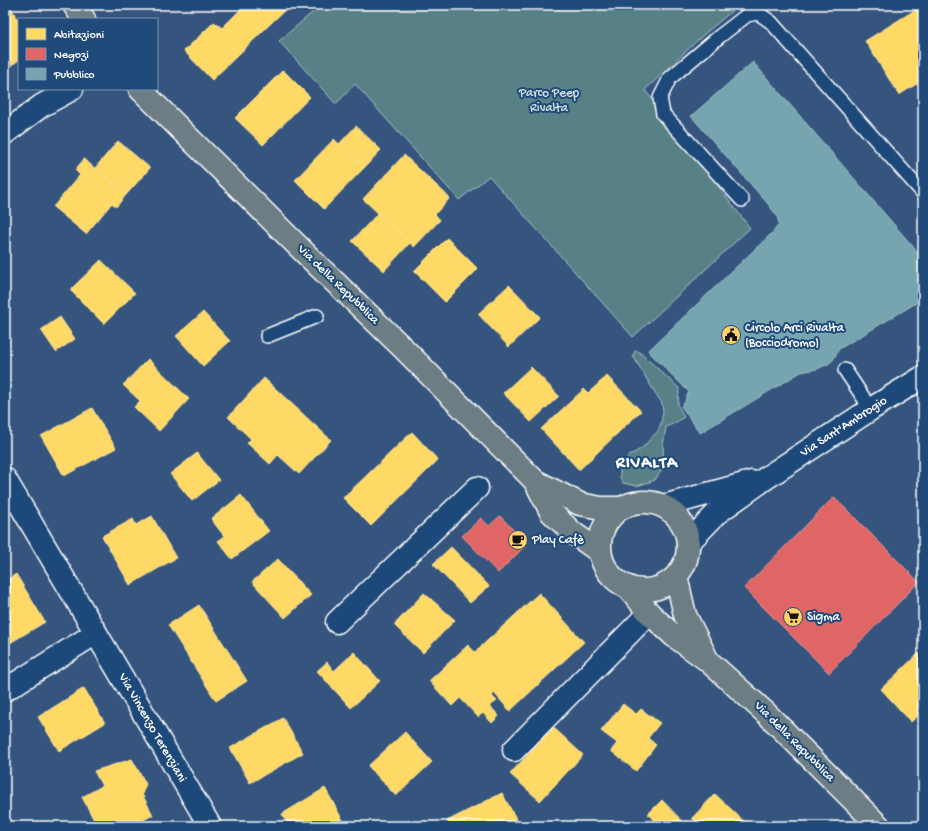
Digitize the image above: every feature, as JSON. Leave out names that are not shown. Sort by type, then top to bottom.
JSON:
[{"type":"main road","points":[[74,5],[83,18]]},
{"type":"main road","name":"Via della Repubblica","points":[[141,90],[302,250],[404,348],[535,481],[551,512],[573,533],[600,552]]},
{"type":"main road","name":"Via della Repubblica","points":[[535,481],[580,504],[601,508],[621,508]]},
{"type":"main road","name":"Via della Repubblica","points":[[664,506],[642,502],[621,508],[611,516],[604,527],[601,539],[600,552],[603,563],[609,573],[618,581],[628,587],[641,590],[653,589],[666,584],[676,576],[685,615],[707,660]]},
{"type":"main road","points":[[664,506],[676,515],[684,528],[688,543],[687,555],[683,566],[676,576]]},
{"type":"main road","name":"Via della Repubblica","points":[[628,587],[649,613],[674,636],[707,660],[767,714],[879,826]]},
{"type":"street","points":[[5,133],[41,106],[70,90]]},
{"type":"street","name":"Via Sant'Ambrogio","points":[[688,543],[717,513],[766,478],[871,409],[923,377]]},
{"type":"street","name":"Via Sant'Ambrogio","points":[[664,506],[766,478]]},
{"type":"street","name":"Via Vincenzo Terenziani","points":[[5,479],[207,825]]},
{"type":"street","points":[[337,622],[477,488]]},
{"type":"street","points":[[514,750],[649,613]]},
{"type":"street","points":[[5,690],[96,633]]},
{"type":"lane","points":[[742,200],[663,114],[660,98],[670,78],[747,15],[758,13],[771,22],[923,192]]},
{"type":"lane","points":[[267,336],[317,316]]},
{"type":"lane","points":[[845,370],[871,409]]},
{"type":"green space","name":"Parco Peep Rivalta","points":[[321,5],[739,5],[702,36],[645,90],[750,228],[633,337],[489,176],[459,200],[355,84],[336,104],[279,41]]},
{"type":"green space","points":[[635,351],[638,351],[679,388],[678,405],[684,417],[666,427],[663,445],[664,462],[661,471],[655,480],[637,486],[623,483],[620,477],[620,469],[629,456],[642,448],[658,431],[663,412],[662,403],[633,356]]},
{"type":"building: Abitazioni","points":[[5,5],[9,5],[18,19],[18,61],[10,66],[5,58]]},
{"type":"building: Abitazioni","points":[[245,5],[290,5],[212,80],[184,51],[214,22],[222,28]]},
{"type":"building: Abitazioni","points":[[923,5],[923,80],[899,95],[865,41]]},
{"type":"building: Abitazioni","points":[[283,70],[310,97],[263,145],[235,118]]},
{"type":"building: Abitazioni","points":[[356,126],[381,150],[364,168],[339,144]]},
{"type":"building: Abitazioni","points":[[334,139],[364,168],[324,209],[295,180]]},
{"type":"building: Abitazioni","points":[[118,141],[150,168],[126,195],[95,168]]},
{"type":"building: Abitazioni","points":[[404,155],[450,198],[435,214],[440,220],[414,247],[363,199]]},
{"type":"building: Abitazioni","points":[[84,159],[126,195],[116,207],[112,203],[86,234],[53,207],[80,175],[75,170]]},
{"type":"building: Abitazioni","points":[[378,213],[410,243],[384,271],[352,241]]},
{"type":"building: Abitazioni","points":[[447,238],[478,269],[445,302],[414,271]]},
{"type":"building: Abitazioni","points":[[101,260],[135,293],[104,324],[70,290]]},
{"type":"building: Abitazioni","points":[[509,285],[540,317],[509,347],[478,314]]},
{"type":"building: Abitazioni","points":[[203,312],[230,341],[203,366],[176,336]]},
{"type":"building: Abitazioni","points":[[60,317],[75,339],[56,352],[41,330]]},
{"type":"building: Abitazioni","points":[[148,359],[189,399],[159,431],[134,407],[140,401],[123,385]]},
{"type":"building: Abitazioni","points":[[531,367],[559,396],[531,422],[503,393]]},
{"type":"building: Abitazioni","points":[[607,376],[641,411],[579,470],[541,429],[584,389],[588,393]]},
{"type":"building: Abitazioni","points":[[264,378],[331,440],[299,474],[278,455],[270,464],[247,443],[251,439],[228,417]]},
{"type":"building: Abitazioni","points":[[92,408],[116,448],[64,476],[41,436]]},
{"type":"building: Abitazioni","points":[[412,432],[438,460],[371,526],[343,498]]},
{"type":"building: Abitazioni","points":[[197,453],[219,480],[192,501],[170,474]]},
{"type":"building: Abitazioni","points":[[241,495],[269,531],[232,559],[218,541],[224,536],[211,519]]},
{"type":"building: Abitazioni","points":[[152,516],[176,558],[130,585],[102,536],[133,519],[136,525]]},
{"type":"building: Abitazioni","points":[[451,547],[489,586],[470,603],[433,564]]},
{"type":"building: Abitazioni","points":[[278,559],[311,595],[285,618],[252,582]]},
{"type":"building: Abitazioni","points":[[16,574],[45,622],[5,646],[5,581]]},
{"type":"building: Abitazioni","points":[[424,593],[455,620],[423,653],[394,625]]},
{"type":"building: Abitazioni","points":[[539,593],[584,642],[510,711],[494,693],[492,696],[497,701],[490,706],[499,716],[492,723],[483,713],[478,717],[460,698],[452,706],[429,681],[468,645],[475,652]]},
{"type":"building: Abitazioni","points":[[199,605],[247,681],[216,701],[168,625]]},
{"type":"building: Abitazioni","points":[[354,652],[380,681],[351,708],[317,671],[327,662],[334,671]]},
{"type":"building: Abitazioni","points":[[919,653],[923,657],[923,711],[911,722],[881,689]]},
{"type":"building: Abitazioni","points":[[84,688],[105,723],[59,751],[38,717]]},
{"type":"building: Abitazioni","points":[[623,704],[636,714],[641,709],[660,723],[648,738],[656,745],[636,771],[611,751],[617,743],[601,731]]},
{"type":"building: Abitazioni","points":[[283,718],[303,753],[250,783],[230,748]]},
{"type":"building: Abitazioni","points":[[553,727],[583,755],[540,801],[510,774]]},
{"type":"building: Abitazioni","points":[[405,732],[432,762],[396,796],[368,766]]},
{"type":"building: Abitazioni","points":[[132,759],[146,784],[142,794],[153,815],[132,826],[97,826],[82,797],[102,786],[94,771]]},
{"type":"building: Abitazioni","points":[[325,788],[346,826],[289,826],[282,814]]},
{"type":"building: Abitazioni","points":[[502,793],[520,826],[450,826],[447,821]]},
{"type":"building: Abitazioni","points":[[715,794],[749,826],[700,826],[692,818]]},
{"type":"building: Abitazioni","points":[[662,800],[687,826],[659,826],[648,814]]},
{"type":"building: Negozi","points":[[834,497],[919,582],[829,673],[744,588]]},
{"type":"building: Negozi","points":[[500,516],[527,544],[498,573],[462,536],[481,518],[489,526]]},
{"type":"building: Pubblico","points":[[753,62],[923,258],[923,299],[839,349],[833,360],[828,364],[817,369],[801,372],[700,433],[681,406],[685,402],[689,392],[648,351],[773,232],[779,224],[777,216],[768,204],[691,116]]},
{"type":"place","name":"Circolo Arci Rivalta (Bocciodromo)","points":[[731,335]]},
{"type":"place","name":"Play Cafè","points":[[518,540]]},
{"type":"place","name":"Sigma","points":[[793,617]]},
{"type":"district","name":"RIVALTA","points":[[647,464]]}]
